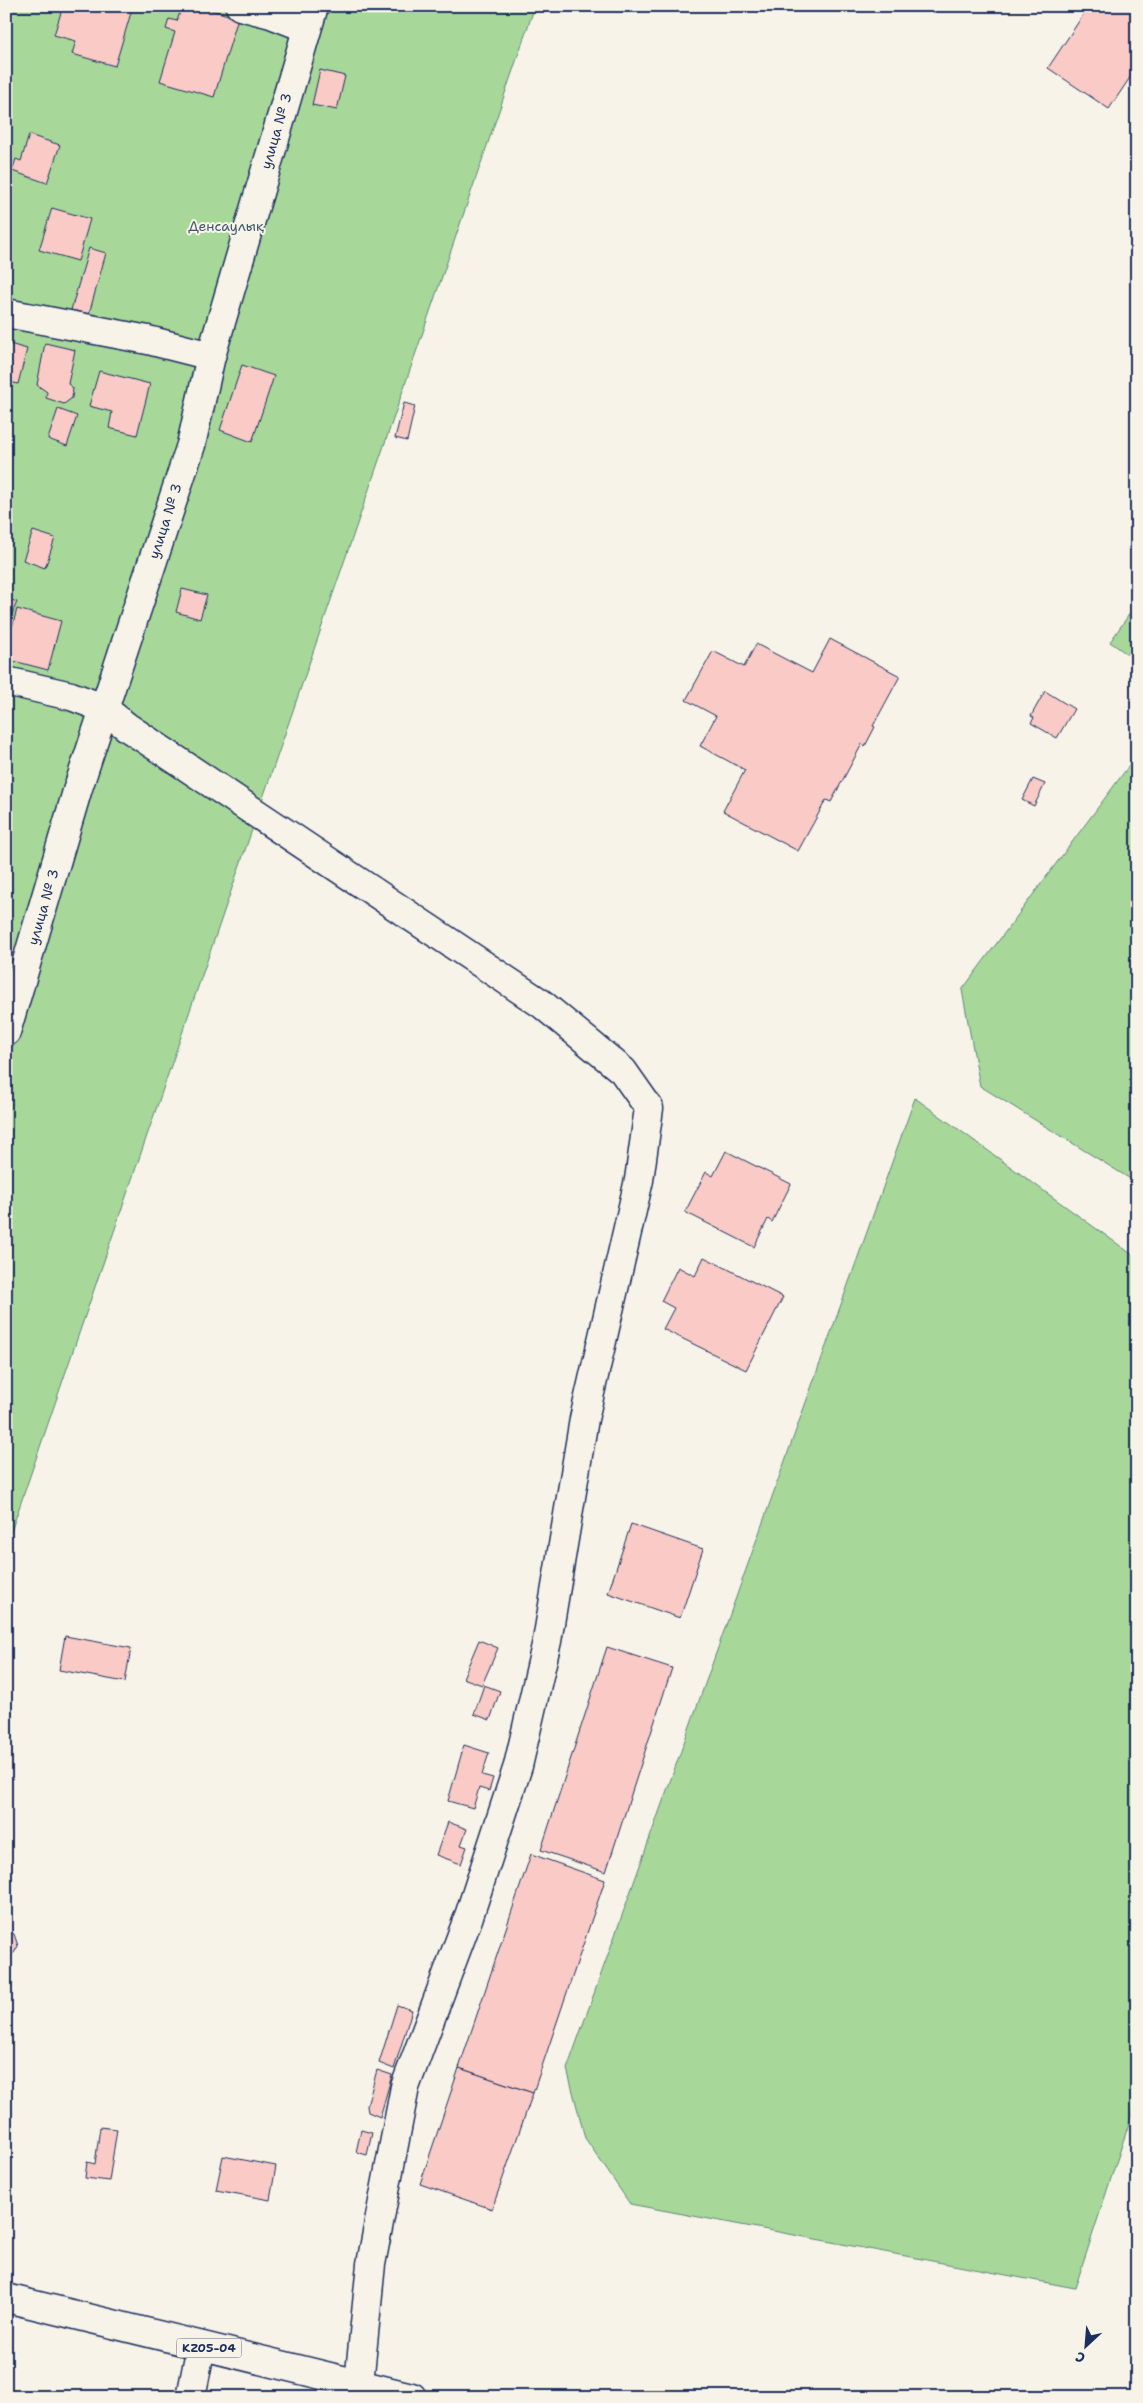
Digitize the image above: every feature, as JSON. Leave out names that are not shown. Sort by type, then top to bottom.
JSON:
[{"type":"street","points":[[240,6],[271,14],[310,17]]},
{"type":"street","name":"улица № 3","points":[[6,1032],[103,708],[190,445],[211,356],[310,17]]},
{"type":"street","points":[[6,313],[148,340],[211,356]]},
{"type":"street","points":[[6,681],[71,696],[103,708],[135,732],[542,1004],[623,1071],[649,1108],[639,1180],[584,1419],[547,1641],[518,1766],[469,1916],[405,2087],[371,2264],[359,2383]]},
{"type":"street","name":"KZ05-04","points":[[6,2298],[412,2397]]},
{"type":"street","points":[[191,2397],[201,2346]]},
{"type":"green space","name":"Денсаулық","points":[[6,6],[535,6],[6,1546]]},
{"type":"green space","points":[[1137,603],[1137,661],[1110,642]]},
{"type":"green space","points":[[1137,755],[1137,1183],[980,1086],[962,990]]},
{"type":"green space","points":[[915,1098],[1137,1258],[1137,2099],[1075,2288],[630,2204],[585,2138],[567,2069]]},
{"type":"building","points":[[63,6],[133,6],[115,66],[72,54],[76,41],[54,35]]},
{"type":"building","points":[[182,6],[198,6],[238,18],[214,97],[160,81],[175,32],[166,29],[169,19],[177,21]]},
{"type":"building","points":[[1089,6],[1137,6],[1137,67],[1109,109],[1048,68]]},
{"type":"building","points":[[320,70],[345,76],[337,110],[312,105]]},
{"type":"building","points":[[29,135],[60,145],[47,183],[12,171],[16,159],[21,161]]},
{"type":"building","points":[[52,208],[90,219],[78,261],[39,250]]},
{"type":"building","points":[[89,248],[106,253],[89,314],[71,310]]},
{"type":"building","points":[[6,343],[27,349],[18,384],[6,381]]},
{"type":"building","points":[[45,343],[75,350],[68,384],[73,388],[72,398],[64,404],[46,398],[47,392],[37,385]]},
{"type":"building","points":[[242,365],[274,376],[252,442],[220,430]]},
{"type":"building","points":[[99,371],[150,384],[137,435],[109,428],[112,412],[89,406]]},
{"type":"building","points":[[404,403],[415,406],[407,441],[395,438]]},
{"type":"building","points":[[58,409],[77,416],[67,446],[48,439]]},
{"type":"building","points":[[33,531],[55,538],[45,568],[23,560]]},
{"type":"building","points":[[182,589],[207,595],[200,619],[176,612]]},
{"type":"building","points":[[6,598],[17,602],[7,625],[6,624]]},
{"type":"building","points":[[17,609],[61,621],[48,670],[6,659],[6,650]]},
{"type":"building","points":[[830,639],[900,676],[873,726],[875,727],[865,746],[862,744],[831,802],[826,800],[798,851],[723,811],[745,770],[700,746],[716,716],[686,700],[713,651],[744,667],[756,644],[812,673]]},
{"type":"building","points":[[1045,691],[1074,709],[1057,738],[1031,723],[1034,718],[1031,716]]},
{"type":"building","points":[[1033,779],[1045,784],[1034,806],[1022,800]]},
{"type":"building","points":[[726,1151],[791,1184],[772,1222],[768,1219],[754,1247],[685,1212],[706,1172],[713,1176]]},
{"type":"building","points":[[704,1257],[783,1297],[746,1370],[663,1329],[674,1308],[661,1301],[678,1267],[695,1276]]},
{"type":"building","points":[[631,1524],[703,1549],[680,1618],[608,1593]]},
{"type":"building","points":[[65,1636],[131,1648],[125,1682],[59,1670]]},
{"type":"building","points":[[479,1640],[498,1648],[482,1685],[463,1678]]},
{"type":"building","points":[[607,1647],[672,1668],[606,1872],[541,1850]]},
{"type":"building","points":[[484,1685],[500,1691],[490,1720],[474,1714]]},
{"type":"building","points":[[464,1745],[489,1753],[482,1775],[493,1778],[489,1791],[479,1788],[473,1808],[448,1801]]},
{"type":"building","points":[[448,1822],[467,1829],[461,1845],[467,1847],[461,1864],[436,1855]]},
{"type":"building","points":[[531,1854],[605,1880],[533,2093],[459,2068]]},
{"type":"building","points":[[6,1931],[14,1934],[18,1946],[14,1953],[6,1957]]},
{"type":"building","points":[[397,2005],[412,2010],[394,2069],[379,2063]]},
{"type":"building","points":[[459,2068],[533,2093],[492,2209],[420,2184]]},
{"type":"building","points":[[377,2070],[392,2075],[380,2117],[368,2112],[367,2106]]},
{"type":"building","points":[[100,2127],[117,2129],[109,2181],[85,2178],[87,2162],[95,2164]]},
{"type":"building","points":[[361,2130],[372,2133],[367,2155],[356,2152]]},
{"type":"building","points":[[223,2156],[276,2166],[270,2200],[216,2190]]}]
